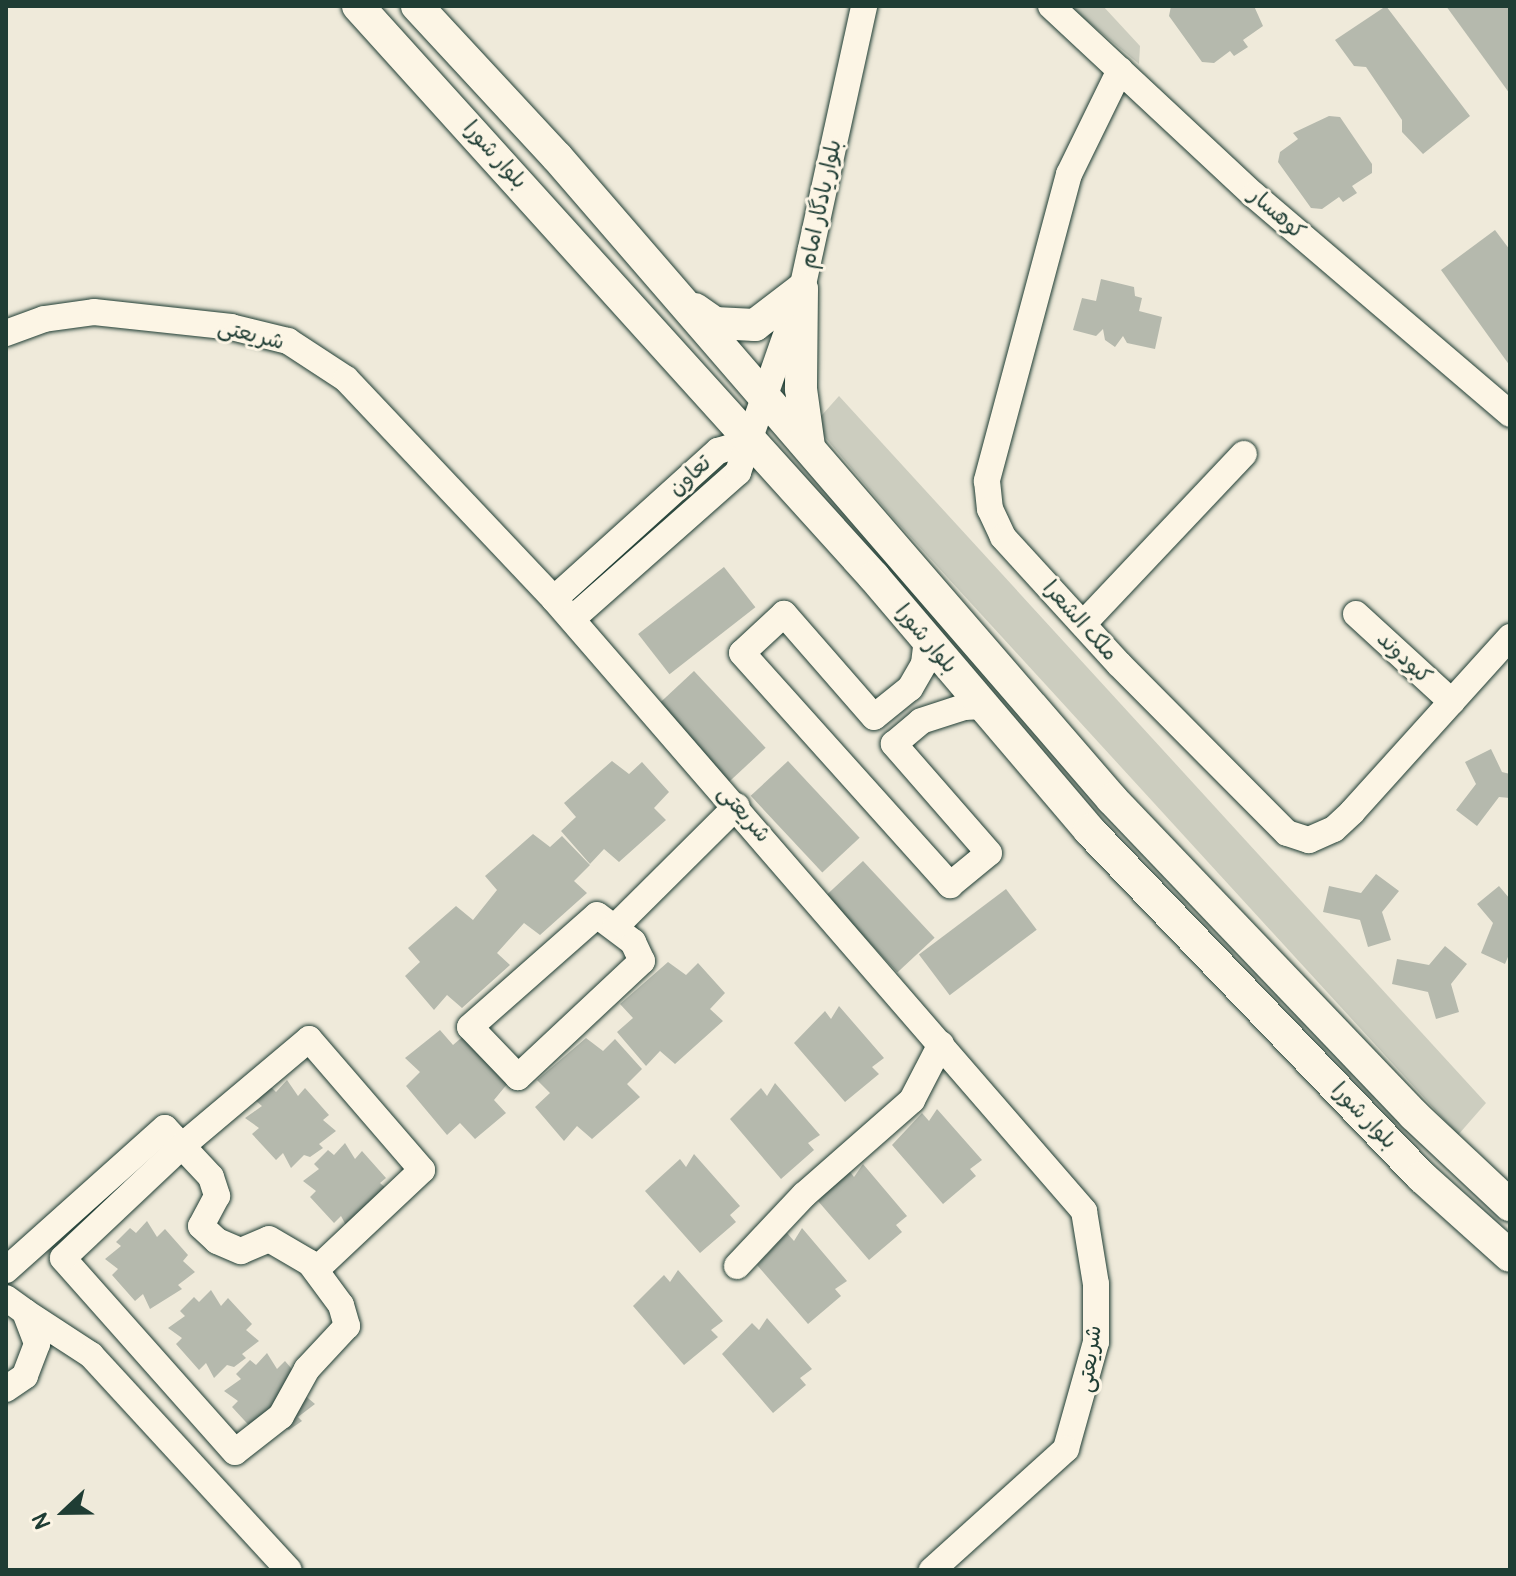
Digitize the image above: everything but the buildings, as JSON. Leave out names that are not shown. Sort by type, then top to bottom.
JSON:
[{"type":"main road","name":"بلوار شورا","points":[[358,6],[927,639],[1110,852],[1422,1177],[1510,1256]]},
{"type":"main road","name":"بلوار شورا","points":[[417,6],[679,297],[1112,799],[1414,1115],[1510,1205]]},
{"type":"main road","points":[[679,297],[715,323],[740,327],[755,325],[802,289]]},
{"type":"main road","points":[[802,289],[801,389],[809,447]]},
{"type":"street","name":"بلوار یادگار امام","points":[[750,441],[802,289],[864,6]]},
{"type":"street","name":"کوهسار","points":[[1051,6],[1254,195],[1510,414]]},
{"type":"street","name":"ملک الشعرا","points":[[1120,70],[1069,174],[987,481],[990,509],[1003,537],[1083,624],[1287,833],[1309,840],[1334,829],[1352,812],[1510,637]]},
{"type":"street","name":"شریعتی","points":[[6,333],[44,319],[94,312],[231,327],[288,341],[346,379],[572,619],[737,806],[1084,1211],[1096,1284],[1096,1342],[1066,1449],[932,1570]]},
{"type":"street","name":"تعاون","points":[[554,599],[718,451],[750,441]]},
{"type":"street","name":"تعاون","points":[[572,619],[738,472],[750,441]]},
{"type":"street","points":[[1083,624],[1244,454]]},
{"type":"street","points":[[784,614],[874,717],[989,853],[950,885],[742,653],[784,614]]},
{"type":"street","name":"کبودوند","points":[[1356,614],[1452,702]]},
{"type":"street","points":[[874,717],[910,688],[924,664],[927,639]]},
{"type":"street","points":[[894,744],[921,721],[964,707],[984,706]]},
{"type":"street","points":[[616,926],[737,806]]},
{"type":"street","points":[[597,915],[616,926],[642,961],[518,1077],[470,1027],[597,915]]},
{"type":"street","points":[[6,1270],[165,1128],[182,1146],[211,1177],[217,1196],[201,1226],[217,1241],[241,1251],[269,1239],[316,1270],[341,1305],[347,1326],[307,1369],[281,1416],[235,1452],[63,1258],[182,1146],[309,1039],[422,1170],[316,1270]]},
{"type":"street","points":[[737,1266],[804,1195],[912,1100],[941,1044]]},
{"type":"street","points":[[6,1389],[25,1376],[34,1361],[35,1335],[16,1305]]},
{"type":"street","points":[[16,1305],[91,1355],[289,1570]]},
{"type":"shaded area","points":[[1069,6],[1103,6],[1140,46],[1139,64]]},
{"type":"shaded area","points":[[839,396],[1486,1103],[1458,1135],[893,518],[814,424]]}]
